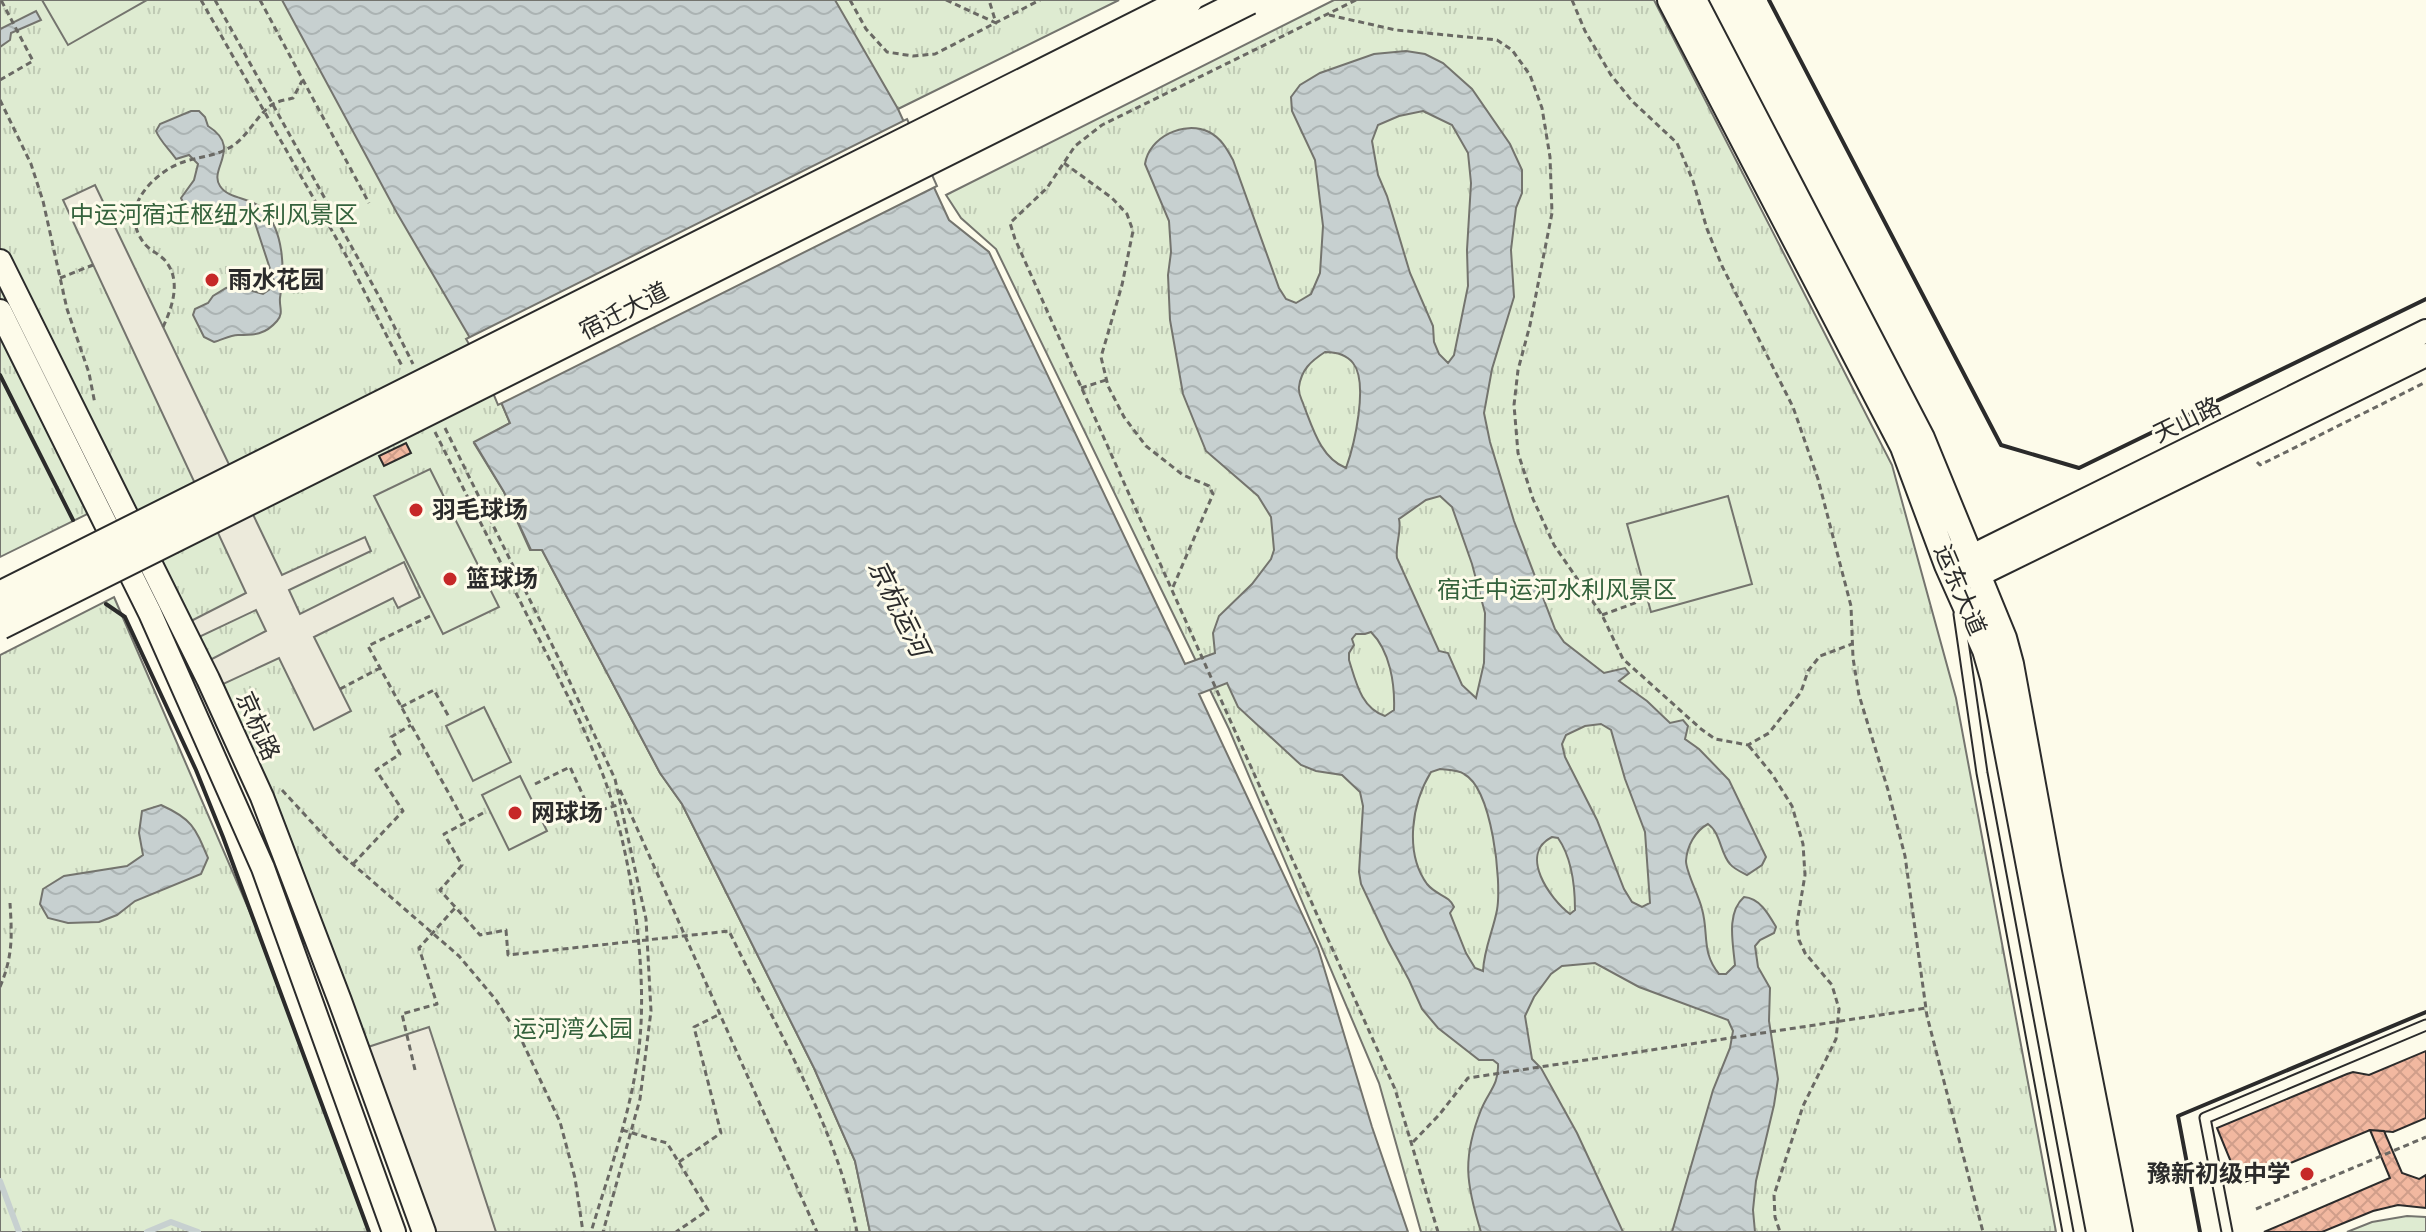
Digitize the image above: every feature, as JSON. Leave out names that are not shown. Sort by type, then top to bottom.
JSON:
[{"type":"main road","name":"宿迁大道","points":[[0,596],[1188,0]]},
{"type":"main road","name":"宿迁大道","points":[[0,625],[1249,0]]},
{"type":"main road","name":"运东大道","points":[[1670,0],[1903,447],[1985,650],[1993,678],[2099,1232]]},
{"type":"main road","name":"运东大道","points":[[1694,0],[1922,438],[2004,638],[2120,1232]]},
{"type":"street","name":"京杭路","points":[[0,261],[208,679],[262,797],[424,1232]]},
{"type":"street","points":[[0,311],[169,654],[263,868],[394,1232]]},
{"type":"street","name":"天山路","points":[[1976,566],[2426,331]]},
{"type":"street","name":"天山路","points":[[1976,566],[2239,448],[2426,355]]},
{"type":"lane","points":[[1954,579],[1982,773],[2068,1232]]},
{"type":"lane","points":[[2227,1232],[2205,1118],[2426,1025]]},
{"type":"path","points":[[0,80],[33,61],[1,0]]},
{"type":"path","points":[[201,0],[348,259],[404,372]]},
{"type":"path","points":[[215,0],[380,298],[415,368]]},
{"type":"path","points":[[260,0],[369,203]]},
{"type":"path","points":[[850,0],[866,29],[887,52],[913,56],[935,54],[1040,0]]},
{"type":"path","points":[[946,0],[996,23]]},
{"type":"path","points":[[989,0],[996,23]]},
{"type":"path","points":[[1356,0],[1102,125],[1075,146],[1047,188],[1010,223],[1395,1089],[1438,1232]]},
{"type":"path","points":[[1572,0],[1585,31],[1611,75],[1632,101],[1677,143],[1722,266],[1793,407],[1818,479],[1851,606],[1852,644],[1859,695],[1905,856],[1926,1008],[1983,1232]]},
{"type":"path","points":[[1327,14],[1396,30],[1497,40],[1512,50],[1530,75],[1542,108],[1550,157],[1552,213],[1518,370],[1514,405],[1518,453],[1533,499],[1554,545],[1602,615],[1623,659],[1715,739],[1748,745],[1769,733],[1801,692],[1808,671],[1820,656],[1852,644]]},
{"type":"path","points":[[163,327],[171,310],[173,277],[167,262],[146,246],[137,232],[132,218],[141,194],[165,171],[187,159],[230,148],[272,104],[293,98],[302,81]]},
{"type":"path","points":[[0,100],[31,164],[43,201],[67,309],[89,373],[95,403]]},
{"type":"path","points":[[1064,163],[1112,198],[1127,214],[1133,231],[1122,285],[1101,357],[1106,380],[1124,417],[1146,446],[1183,475],[1209,486],[1213,494],[1172,589]]},
{"type":"path","points":[[60,278],[93,265]]},
{"type":"path","points":[[1081,388],[1106,380]]},
{"type":"path","points":[[2239,448],[2260,465],[2426,382]]},
{"type":"path","points":[[443,424],[615,779],[817,1232]]},
{"type":"path","points":[[432,428],[581,723],[604,777],[623,840],[640,974],[640,1038],[622,1130],[591,1232]]},
{"type":"path","points":[[1602,615],[1643,600]]},
{"type":"path","points":[[430,616],[368,646],[465,823]]},
{"type":"path","points":[[340,689],[380,668]]},
{"type":"path","points":[[401,707],[434,690],[449,717]]},
{"type":"path","points":[[353,864],[403,811],[376,770],[400,754],[391,737],[411,725]]},
{"type":"path","points":[[1748,745],[1772,774],[1792,806],[1803,844],[1805,875],[1797,923],[1799,940],[1805,953],[1832,985],[1839,1009],[1836,1039],[1803,1106],[1774,1195],[1775,1217],[1780,1232]]},
{"type":"path","points":[[535,784],[570,767],[591,813],[621,804]]},
{"type":"path","points":[[603,1232],[640,1099],[651,1011],[646,919],[615,779]]},
{"type":"path","points":[[278,785],[353,864],[459,956],[496,1000],[522,1041],[560,1122],[575,1178],[583,1232]]},
{"type":"path","points":[[483,813],[444,834],[462,865],[440,890],[480,935],[506,930],[508,955],[729,931],[823,1121],[857,1232]]},
{"type":"path","points":[[0,987],[10,960],[13,940],[10,903]]},
{"type":"path","points":[[415,1070],[402,1014],[437,1004],[419,948],[455,908]]},
{"type":"path","points":[[1412,1144],[1468,1078],[1926,1008]]},
{"type":"path","points":[[679,1162],[721,1133],[694,1027],[720,1014]]},
{"type":"path","points":[[622,1130],[667,1143],[708,1210],[676,1232]]},
{"type":"path","points":[[2256,1209],[2426,1137]]},
{"type":"green space","name":"运河湾公园","points":[[0,0],[1119,0],[898,109],[484,362],[510,423],[474,443],[504,492],[530,550],[542,550],[660,773],[682,804],[814,1068],[855,1161],[870,1232],[435,1232],[390,1102],[285,825],[128,494],[0,557]]},
{"type":"green space","points":[[42,0],[147,0],[68,45]]},
{"type":"green space","name":"宿迁中运河水利风景区","points":[[1334,0],[1654,0],[1892,465],[1956,698],[2056,1232],[1421,1232],[1379,1083],[1229,729],[996,249],[961,218],[946,195]]},
{"type":"green space","name":"篮球场","points":[[430,469],[499,607],[443,634],[374,496]]},
{"type":"green space","points":[[1728,496],[1752,584],[1651,612],[1627,524]]},
{"type":"green space","points":[[114,597],[256,926],[369,1232],[0,1232],[0,655]]},
{"type":"green space","name":"网球场","points":[[484,707],[511,762],[473,781],[446,726]]},
{"type":"green space","name":"网球场","points":[[520,776],[547,831],[509,850],[482,795]]},
{"type":"green space","points":[[2407,1216],[2426,1217],[2426,1232],[2347,1232],[2372,1222]]},
{"type":"shaded area","points":[[95,185],[282,575],[365,537],[371,551],[289,590],[300,614],[404,562],[420,597],[398,608],[393,598],[314,637],[351,711],[314,730],[279,658],[219,686],[208,661],[266,631],[256,610],[197,638],[189,622],[246,593],[63,200]]},
{"type":"shaded area","points":[[429,1027],[496,1232],[423,1232],[362,1049]]},
{"type":"water","name":"京杭运河","points":[[282,0],[835,0],[898,109],[949,220],[989,252],[1185,664],[1215,653],[1213,633],[1219,616],[1252,584],[1274,550],[1271,517],[1258,496],[1206,451],[1183,394],[1170,320],[1169,221],[1145,164],[1148,154],[1169,133],[1189,128],[1209,132],[1220,141],[1233,160],[1279,288],[1286,299],[1296,303],[1311,294],[1320,273],[1323,226],[1315,160],[1292,111],[1291,97],[1300,85],[1320,73],[1374,54],[1406,51],[1425,54],[1443,63],[1472,89],[1510,144],[1522,170],[1522,193],[1516,208],[1511,250],[1514,297],[1492,369],[1484,413],[1514,521],[1555,629],[1564,642],[1604,673],[1625,668],[1629,673],[1619,681],[1670,723],[1683,720],[1688,726],[1685,739],[1729,780],[1766,857],[1762,865],[1747,875],[1738,870],[1727,859],[1716,832],[1708,824],[1692,840],[1686,861],[1702,909],[1710,958],[1719,974],[1726,974],[1735,965],[1733,920],[1744,897],[1759,904],[1776,927],[1774,933],[1755,946],[1758,967],[1770,988],[1769,1021],[1778,1079],[1756,1181],[1753,1210],[1755,1232],[1672,1232],[1713,1090],[1730,1048],[1733,1031],[1728,1020],[1639,987],[1595,963],[1562,966],[1551,974],[1525,1016],[1532,1059],[1541,1068],[1577,1133],[1623,1232],[1481,1232],[1469,1185],[1469,1157],[1475,1127],[1495,1083],[1498,1064],[1493,1060],[1479,1060],[1438,1028],[1422,1009],[1361,884],[1363,806],[1360,792],[1342,775],[1301,765],[1238,707],[1227,683],[1199,694],[1318,948],[1372,1127],[1408,1232],[870,1232],[855,1161],[814,1068],[682,804],[660,773],[542,550],[531,550],[504,492],[474,442],[510,423],[484,362],[397,213]],"holes":[[[1423,111],[1452,125],[1468,153],[1471,183],[1468,286],[1454,355],[1448,363],[1439,354],[1434,342],[1433,326],[1410,273],[1378,175],[1372,141],[1378,125]],[[1325,352],[1340,354],[1350,360],[1358,372],[1360,399],[1346,468],[1324,450],[1300,395],[1302,376]],[[1440,496],[1452,507],[1485,613],[1484,663],[1476,698],[1462,685],[1448,653],[1439,651],[1397,558],[1399,519],[1426,500]],[[1371,632],[1387,658],[1394,690],[1394,710],[1385,716],[1370,707],[1357,685],[1349,660],[1354,645],[1352,639],[1356,634]],[[1601,724],[1611,730],[1645,832],[1650,903],[1642,907],[1632,902],[1624,889],[1597,820],[1565,757],[1562,744],[1566,735],[1585,726]],[[1440,769],[1462,773],[1474,783],[1488,816],[1496,858],[1498,896],[1483,971],[1475,968],[1466,953],[1450,913],[1454,907],[1452,903],[1427,884],[1415,857],[1413,828],[1424,784],[1431,772]],[[1552,837],[1558,838],[1563,846],[1573,882],[1575,910],[1570,914],[1547,888],[1537,865],[1542,845]]]},
{"type":"water","points":[[36,11],[41,20],[11,33],[10,40],[0,47],[0,29]]},
{"type":"water","points":[[191,111],[199,111],[223,142],[223,158],[217,179],[220,186],[229,194],[263,209],[279,239],[282,263],[280,315],[273,326],[259,333],[235,335],[214,342],[204,337],[193,315],[195,309],[226,288],[236,286],[263,294],[274,281],[255,223],[247,214],[235,210],[216,215],[185,206],[181,198],[194,180],[198,164],[189,155],[176,159],[156,131],[160,124]]},
{"type":"water","points":[[161,805],[180,815],[196,831],[208,858],[201,874],[135,901],[117,915],[99,922],[68,923],[48,918],[40,904],[43,889],[64,876],[127,866],[143,855],[139,833],[142,811]]},
{"type":"pier","points":[[907,119],[937,186],[498,405],[481,364],[466,339]]},
{"type":"building","points":[[406,443],[411,453],[384,466],[379,456]]},
{"type":"building","points":[[2426,1051],[2426,1118],[2393,1132],[2370,1130],[2240,1184],[2217,1128],[2347,1074],[2369,1075]]},
{"type":"building","points":[[2370,1130],[2384,1131],[2402,1173],[2419,1179],[2426,1175],[2426,1208],[2398,1205],[2373,1211],[2322,1232],[2264,1232],[2390,1178]]},
{"type":"waterway","points":[[0,1181],[19,1232]]},
{"type":"waterway","points":[[147,1232],[171,1222],[198,1232]]},
{"type":"wall","points":[[1769,0],[2001,445],[2079,468],[2426,299]]},
{"type":"wall","points":[[0,375],[73,520]]},
{"type":"wall","points":[[106,604],[125,617],[196,770],[369,1232]]},
{"type":"wall","points":[[2200,1232],[2178,1116],[2426,1012]]},
{"type":"place","name":"雨水花园","points":[[212,280]]},
{"type":"place","name":"羽毛球场","points":[[416,510]]},
{"type":"place","name":"篮球场","points":[[450,579]]},
{"type":"place","name":"网球场","points":[[515,813]]},
{"type":"place","name":"豫新初级中学","points":[[2307,1174]]},
{"type":"park label","name":"中运河宿迁枢纽水利风景区","points":[[214,215]]}]
